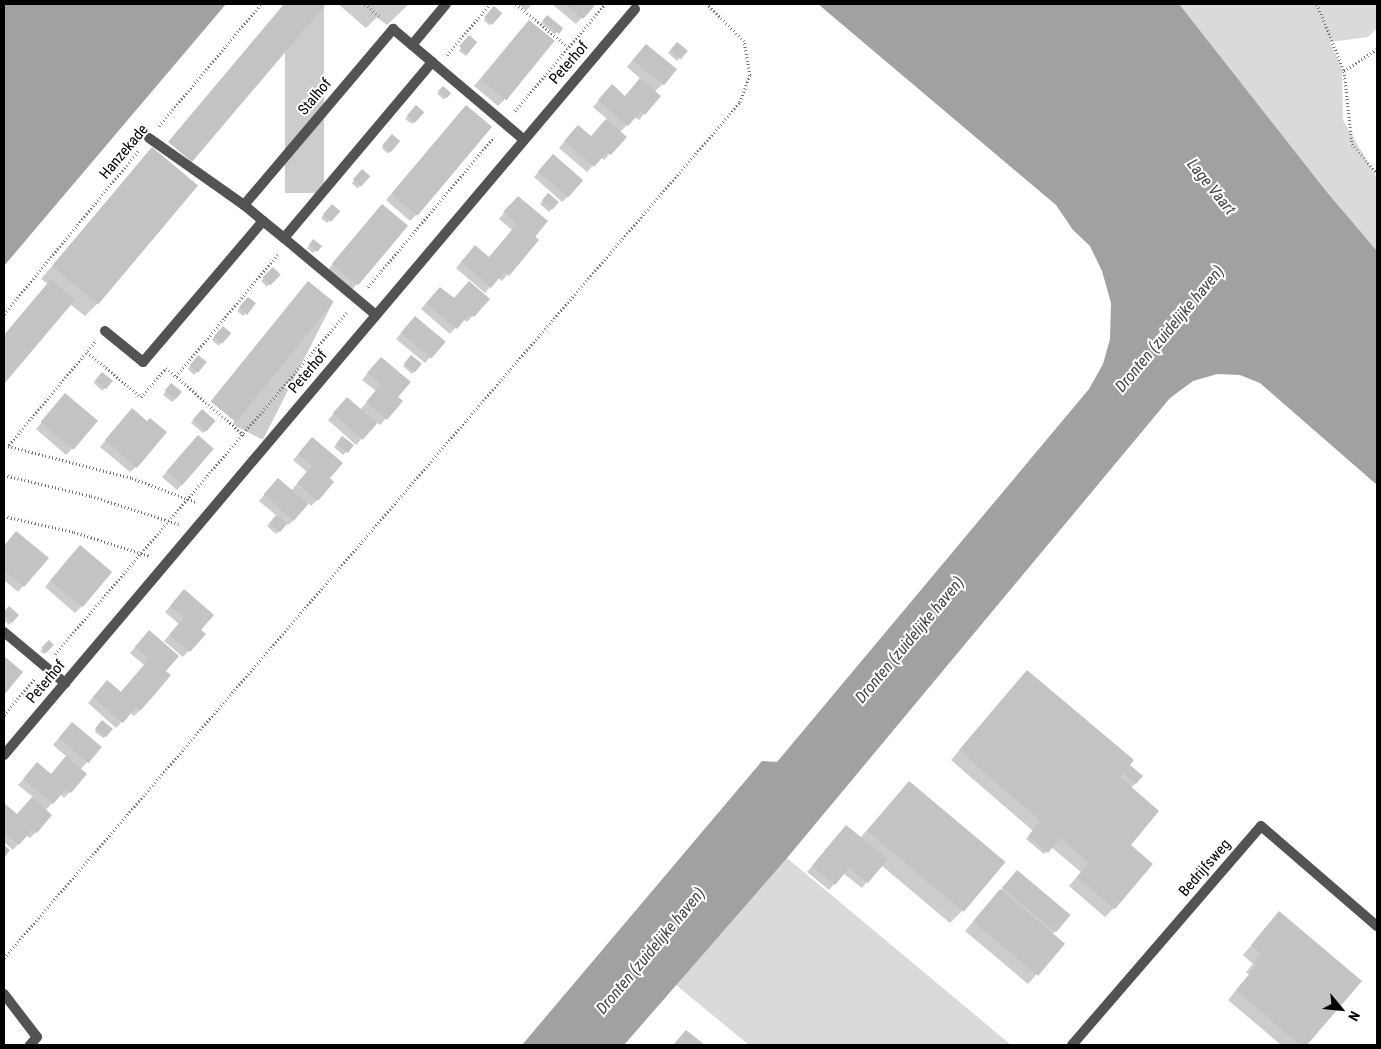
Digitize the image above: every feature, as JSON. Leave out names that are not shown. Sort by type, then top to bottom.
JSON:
[{"type":"street","points":[[412,45],[446,4]]},
{"type":"street","name":"Peterhof","points":[[4,756],[635,9]]},
{"type":"street","name":"Stalhof","points":[[244,205],[393,29],[524,139]]},
{"type":"street","points":[[286,240],[435,64]]},
{"type":"street","points":[[149,138],[244,205],[376,315]]},
{"type":"street","points":[[105,330],[143,362],[263,220]]},
{"type":"street","points":[[4,632],[65,683]]},
{"type":"street","name":"Bedrijfsweg","points":[[1072,1045],[1260,826],[1377,926]]},
{"type":"street","points":[[4,994],[37,1037],[30,1045]]},
{"type":"path","name":"Hanzekade","points":[[4,314],[262,4]]},
{"type":"path","points":[[435,64],[490,4]]},
{"type":"path","points":[[516,4],[568,47]]},
{"type":"path","points":[[4,715],[188,498],[244,435],[605,4]]},
{"type":"path","points":[[4,958],[740,102],[750,75],[744,41],[707,4]]},
{"type":"path","points":[[1317,4],[1344,71],[1352,144],[1377,173]]},
{"type":"path","points":[[1344,71],[1377,49]]},
{"type":"path","points":[[176,376],[286,240]]},
{"type":"path","points":[[105,330],[8,446],[132,478],[213,508]]},
{"type":"path","points":[[87,352],[141,397],[166,368],[244,435]]},
{"type":"path","points":[[4,475],[91,496],[195,529]]},
{"type":"path","points":[[4,516],[74,532],[167,562]]},
{"type":"shaded area","points":[[1179,4],[1377,4],[1377,28],[1368,37],[1330,42],[1342,69],[1343,120],[1377,178],[1377,251],[1326,191]]},
{"type":"shaded area","points":[[787,858],[1011,1045],[749,1045],[676,985]]},
{"type":"water","points":[[4,4],[226,4],[4,266]]},
{"type":"water","points":[[818,4],[1179,4],[1326,191],[1377,251],[1377,485],[1260,383],[1240,375],[1217,374],[1193,381],[1170,398],[787,858],[624,1045],[522,1045],[762,761],[777,762],[1089,389],[1103,364],[1110,339],[1111,303],[1102,271],[1090,246],[1073,230],[1056,205]]},
{"type":"building","points":[[284,4],[326,4],[192,162],[168,142]]},
{"type":"building","points":[[564,4],[596,4],[583,19]]},
{"type":"building","points":[[494,6],[502,13],[492,25],[484,17]]},
{"type":"building","points":[[547,15],[563,28],[559,34],[543,20]]},
{"type":"building","points":[[529,20],[555,41],[506,101],[481,80]]},
{"type":"building","points":[[469,35],[477,42],[467,54],[459,46]]},
{"type":"building","points":[[677,42],[688,51],[681,59],[670,51]]},
{"type":"building","points":[[646,44],[677,69],[664,85],[633,60]]},
{"type":"building","points":[[640,78],[661,96],[645,115],[641,111],[628,126],[598,100],[612,84],[625,96]]},
{"type":"building","points":[[443,86],[451,93],[447,98],[438,91]]},
{"type":"building","points":[[416,105],[424,112],[415,123],[407,116]]},
{"type":"building","points":[[466,105],[492,127],[417,216],[391,194]]},
{"type":"building","points":[[606,119],[627,137],[611,155],[607,152],[594,167],[564,141],[578,125],[591,136]]},
{"type":"building","points":[[392,134],[400,141],[390,153],[382,145]]},
{"type":"building","points":[[152,147],[198,186],[98,304],[52,266]]},
{"type":"building","points":[[553,154],[583,180],[568,198],[538,171]]},
{"type":"building","points":[[362,169],[370,176],[361,187],[353,180]]},
{"type":"building","points":[[548,193],[559,202],[553,210],[542,201]]},
{"type":"building","points":[[518,196],[548,221],[535,237],[539,240],[509,276],[504,272],[491,288],[461,262],[475,245],[489,257],[517,224],[503,212]]},
{"type":"building","points":[[332,204],[340,211],[331,222],[323,215]]},
{"type":"building","points":[[382,204],[408,226],[358,286],[332,264]]},
{"type":"building","points":[[313,239],[322,246],[317,252],[309,245]]},
{"type":"building","points":[[273,267],[281,275],[270,285],[262,278]]},
{"type":"building","points":[[51,279],[75,300],[4,384],[4,335]]},
{"type":"building","points":[[308,281],[334,302],[236,422],[210,401]]},
{"type":"building","points":[[469,281],[490,299],[474,317],[469,314],[457,329],[426,303],[440,287],[454,298]]},
{"type":"building","points":[[248,297],[256,303],[247,315],[239,307]]},
{"type":"building","points":[[415,316],[446,342],[432,359],[401,333]]},
{"type":"building","points":[[223,326],[231,333],[222,344],[214,337]]},
{"type":"building","points":[[198,355],[207,362],[198,373],[189,366]]},
{"type":"building","points":[[411,355],[422,364],[415,372],[404,364]]},
{"type":"building","points":[[381,357],[411,382],[398,397],[403,401],[387,420],[366,402],[381,384],[367,373]]},
{"type":"building","points":[[102,372],[113,381],[106,389],[95,381]]},
{"type":"building","points":[[171,383],[182,392],[176,400],[165,391]]},
{"type":"building","points":[[65,393],[98,421],[74,450],[41,422]]},
{"type":"building","points":[[347,397],[377,423],[363,440],[333,414]]},
{"type":"building","points":[[132,408],[147,421],[150,418],[167,432],[137,468],[105,440]]},
{"type":"building","points":[[202,409],[216,421],[206,431],[193,420]]},
{"type":"building","points":[[198,435],[214,449],[182,485],[167,471]]},
{"type":"building","points":[[342,436],[354,445],[348,453],[336,444]]},
{"type":"building","points":[[312,437],[343,463],[330,478],[334,482],[318,501],[297,483],[312,466],[298,454]]},
{"type":"building","points":[[278,478],[308,504],[294,521],[264,495]]},
{"type":"building","points":[[276,515],[287,524],[280,532],[269,524]]},
{"type":"building","points":[[16,531],[49,558],[24,587],[4,570],[4,546]]},
{"type":"building","points":[[80,545],[112,572],[83,607],[50,580]]},
{"type":"building","points":[[184,589],[214,615],[201,630],[206,634],[190,652],[169,635],[184,617],[170,606]]},
{"type":"building","points":[[9,606],[19,615],[12,623],[4,615],[4,611]]},
{"type":"building","points":[[149,630],[179,656],[166,671],[171,675],[156,693],[140,711],[136,707],[123,723],[93,697],[107,680],[121,692],[149,659],[135,647]]},
{"type":"building","points":[[49,640],[54,645],[46,653],[41,648]]},
{"type":"building","points":[[4,656],[23,672],[4,695]]},
{"type":"building","points":[[1027,670],[1134,760],[1130,765],[1143,776],[1136,784],[1123,773],[1120,777],[1159,811],[1131,845],[1153,864],[1115,909],[1077,877],[1089,863],[1060,838],[1048,853],[1028,836],[1040,821],[959,750]]},
{"type":"building","points":[[102,720],[113,729],[106,737],[95,729]]},
{"type":"building","points":[[72,722],[102,747],[88,763],[59,738]]},
{"type":"building","points":[[66,756],[87,774],[71,793],[66,789],[53,804],[23,779],[37,762],[51,774]]},
{"type":"building","points":[[909,781],[1006,862],[964,912],[867,831]]},
{"type":"building","points":[[32,797],[52,815],[37,833],[32,830],[19,845],[4,832],[4,803],[17,814]]},
{"type":"building","points":[[846,825],[888,859],[868,883],[849,868],[835,885],[812,866]]},
{"type":"building","points":[[4,845],[10,850],[4,858]]},
{"type":"building","points":[[1017,870],[1071,915],[1056,933],[1002,888]]},
{"type":"building","points":[[1000,889],[1065,944],[1038,976],[973,921]]},
{"type":"building","points":[[1279,911],[1362,981],[1307,1045],[1300,1045],[1236,990],[1257,965],[1254,963],[1261,954],[1251,945]]},
{"type":"building","points":[[686,1030],[705,1045],[673,1045]]},
{"type":"water label","name":"Lage Vaart","points":[[1211,187]]},
{"type":"water label","name":"Dronten (zuidelijke haven)","points":[[1170,329]]},
{"type":"water label","name":"Dronten (zuidelijke haven)","points":[[910,640]]},
{"type":"water label","name":"Dronten (zuidelijke haven)","points":[[651,951]]}]
